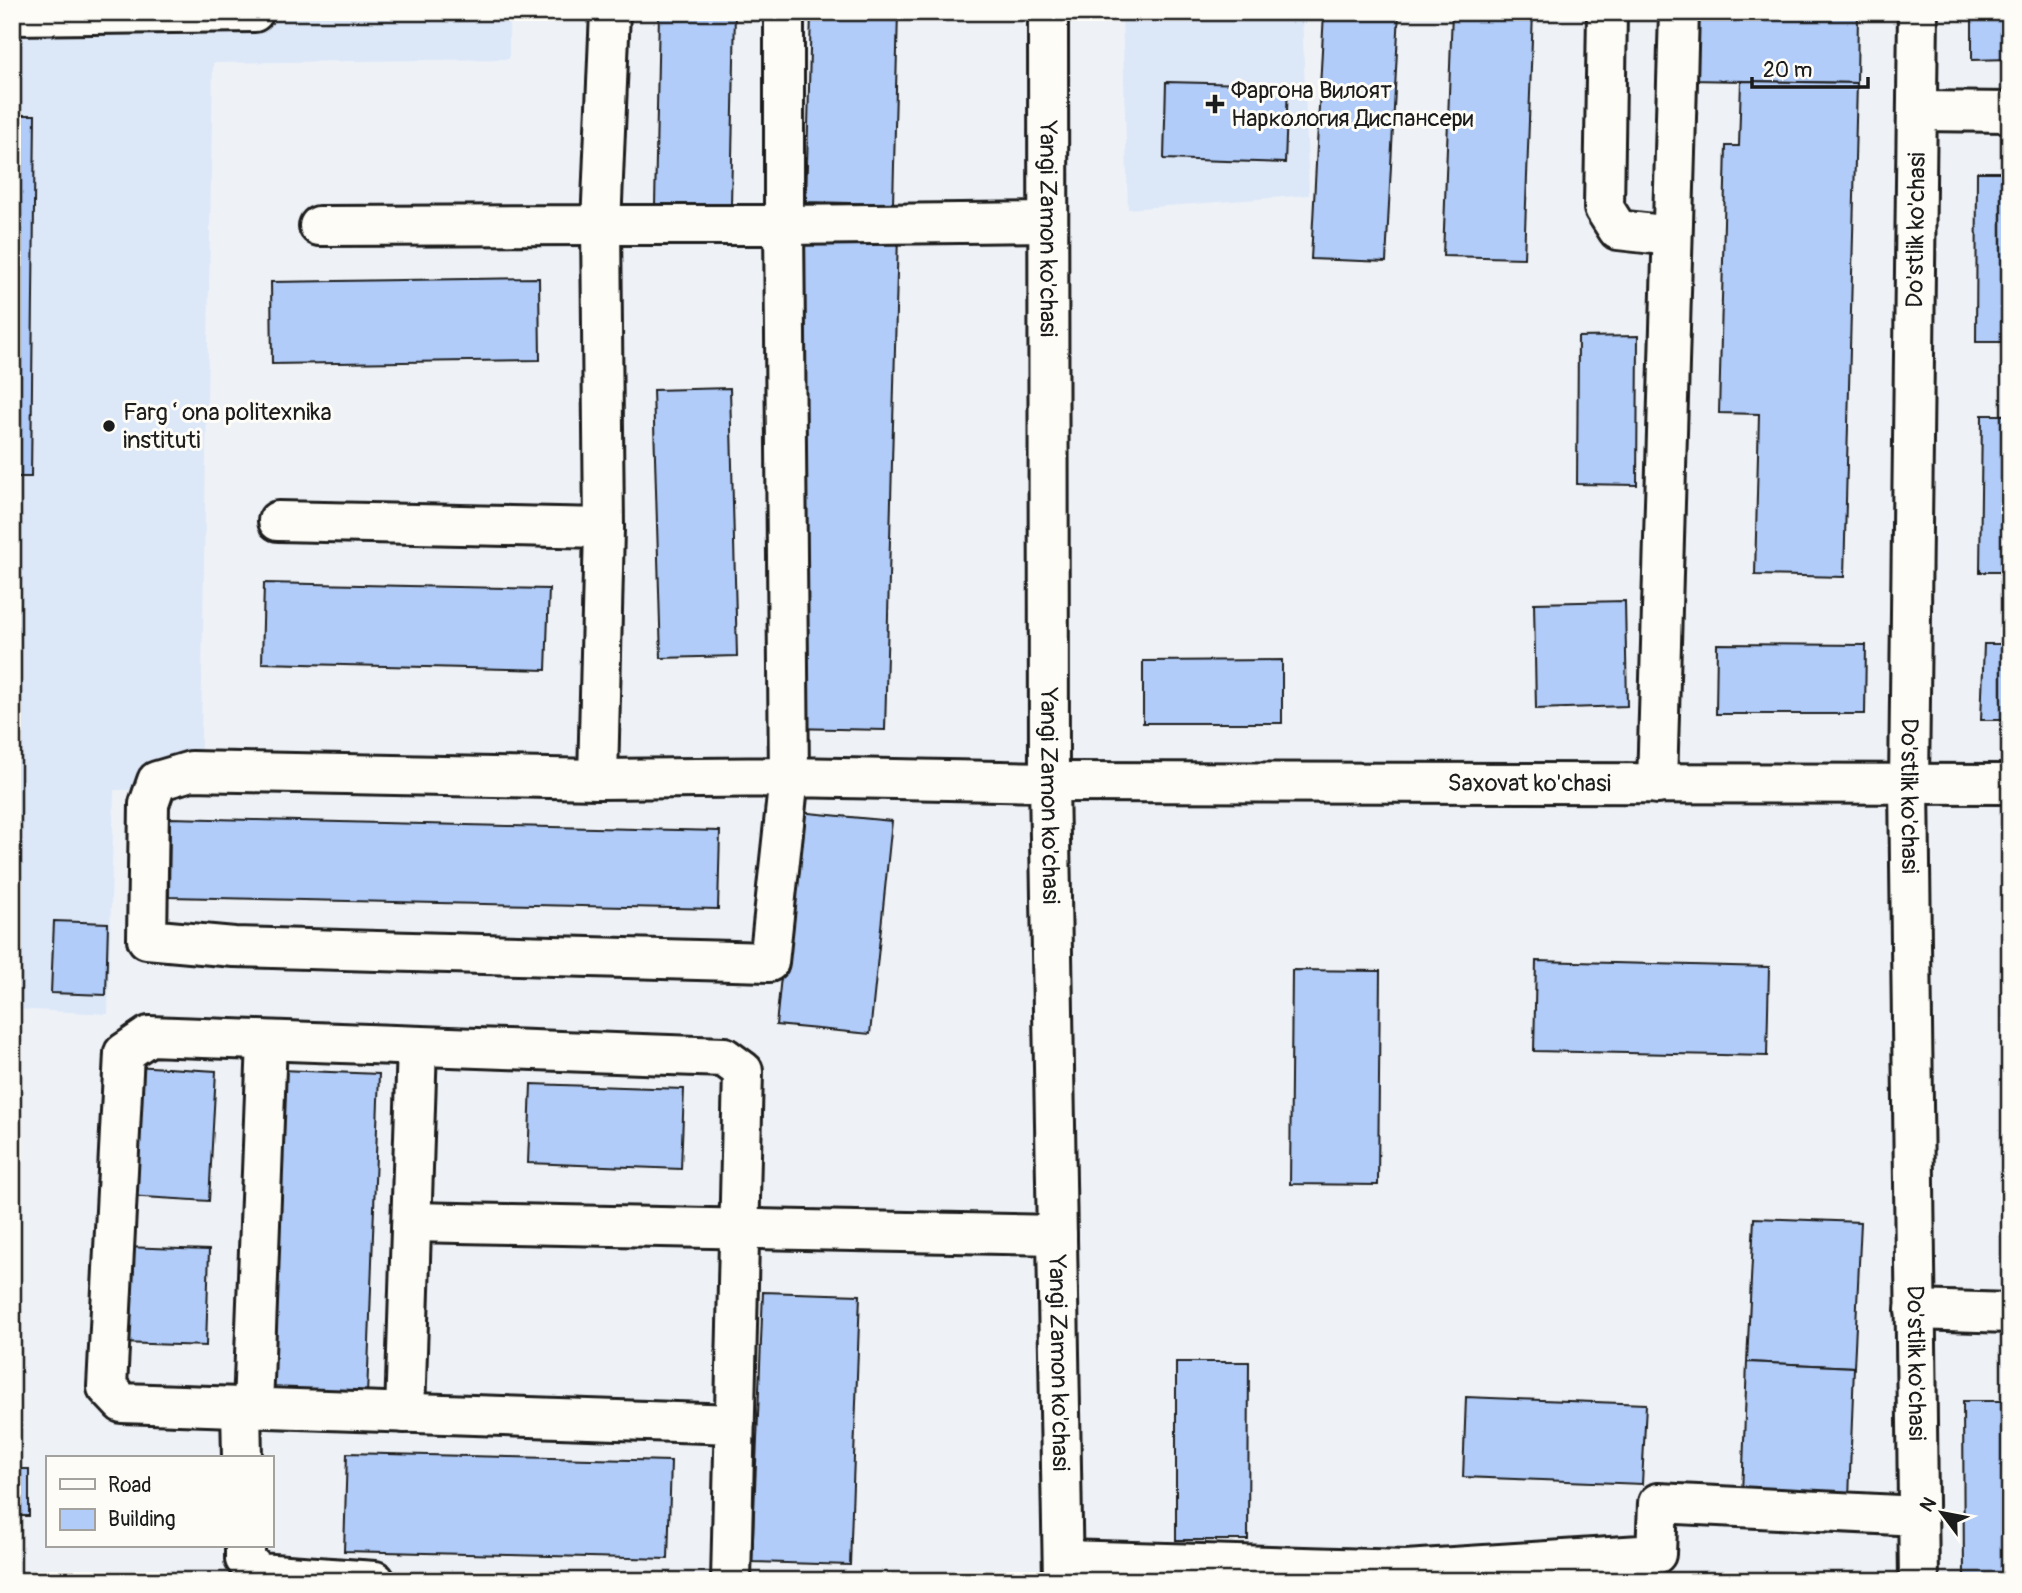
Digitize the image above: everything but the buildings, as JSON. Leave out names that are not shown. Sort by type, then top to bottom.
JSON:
[{"type":"street","points":[[12,15],[254,12]]},
{"type":"street","points":[[598,779],[604,528],[601,225],[610,12]]},
{"type":"street","points":[[784,12],[789,777]]},
{"type":"street","name":"Yangi Zamon ko'chasi","points":[[1048,12],[1049,782],[1063,1570]]},
{"type":"street","points":[[1607,12],[1604,208],[1618,230],[1672,236]]},
{"type":"street","points":[[1657,783],[1679,12]]},
{"type":"street","name":"Do'stlik ko'chasi","points":[[1918,12],[1909,784],[1919,1581]]},
{"type":"street","points":[[1918,111],[2010,112]]},
{"type":"street","points":[[319,226],[1048,222]]},
{"type":"street","points":[[278,522],[604,528]]},
{"type":"street","name":"Saxovat ko'chasi","points":[[789,777],[769,962],[234,947],[147,939],[149,804],[157,781],[191,771],[598,779],[789,777],[1049,782],[2010,785]]},
{"type":"street","points":[[731,1581],[735,1424],[739,1228],[743,1071],[724,1057],[149,1036],[124,1053],[107,1387],[122,1403],[735,1424]]},
{"type":"street","points":[[242,1456],[267,1041]]},
{"type":"street","points":[[405,1413],[418,1046]]},
{"type":"street","points":[[412,1222],[1058,1235]]},
{"type":"street","points":[[1915,1310],[2010,1313]]},
{"type":"street","points":[[1063,1570],[1406,1570],[1656,1554],[1658,1503],[1918,1516]]},
{"type":"street","points":[[245,1548],[245,1559],[258,1573],[375,1581]]},
{"type":"shaded area","name":"Fargʻona politexnika instituti","points":[[12,12],[509,12],[509,59],[213,63],[200,789],[114,790],[108,1014],[12,1009]]},
{"type":"shaded area","name":"Фаргона Вилоят Наркология Диспансери","points":[[1122,12],[1302,12],[1309,195],[1128,209]]},
{"type":"place","name":"Фаргона Вилоят Наркология Диспансери","points":[[1215,104]]},
{"type":"place","name":"Fargʻona politexnika instituti","points":[[109,426]]}]
